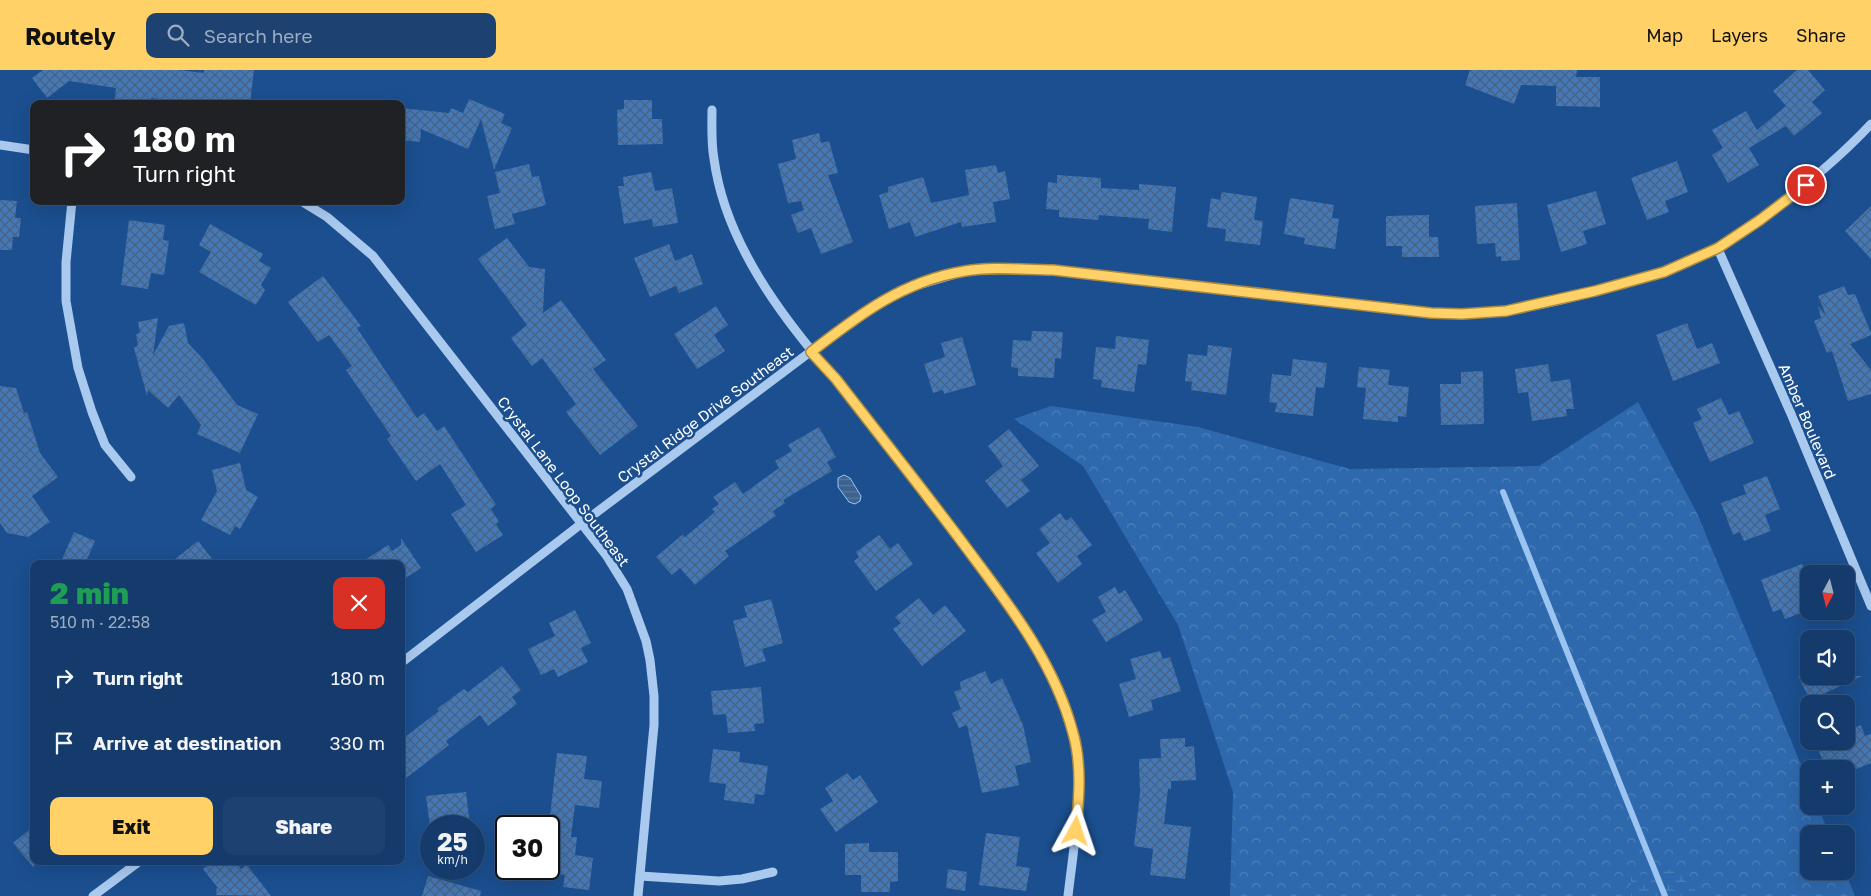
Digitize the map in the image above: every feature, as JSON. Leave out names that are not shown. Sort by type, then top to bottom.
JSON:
[{"type":"street","points":[[712,110],[714,159],[719,185],[736,236],[749,260],[811,352],[836,379],[1016,614],[1049,671],[1061,697],[1074,734],[1079,793],[1068,896]]},
{"type":"street","name":"Crystal Ridge Drive Southeast","points":[[405,660],[581,524],[862,313],[900,290],[966,270],[1053,270],[1431,313],[1462,314],[1506,311],[1550,302],[1664,272],[1718,248],[1760,220],[1806,185],[1845,151],[1871,124]]},
{"type":"street","points":[[0,145],[30,149]]},
{"type":"street","points":[[72,205],[66,262],[66,301],[78,368],[105,445],[131,477]]},
{"type":"street","name":"Crystal Lane Loop Southeast","points":[[308,205],[327,217],[373,256],[606,555],[627,589],[646,640],[654,696],[654,725],[638,896]]},
{"type":"street","name":"Amber Boulevard","points":[[1718,248],[1792,416],[1871,606]]},
{"type":"street","points":[[93,896],[135,865]]},
{"type":"street","points":[[640,876],[719,881],[742,879],[773,872]]},
{"type":"green space","points":[[1638,402],[1697,513],[1800,762],[1800,815],[1822,815],[1825,825],[1800,825],[1800,880],[1849,880],[1855,896],[1698,896],[1698,893],[1632,877],[1631,896],[1230,896],[1233,792],[1178,625],[1083,466],[1014,419],[1051,406],[1198,427],[1350,469],[1539,466]]},
{"type":"green space","points":[[1674,869],[1698,893],[1698,896],[1631,896],[1631,877]]},
{"type":"shaded area","points":[[844,475],[850,478],[861,496],[860,501],[855,504],[849,502],[838,487],[838,478]]},
{"type":"building","points":[[43,70],[180,70],[204,73],[204,70],[254,70],[250,100],[167,100],[151,98],[151,100],[114,100],[116,88],[69,81],[47,98],[32,78]]},
{"type":"building","points":[[1470,70],[1577,70],[1576,77],[1600,77],[1600,107],[1556,106],[1556,86],[1521,85],[1514,104],[1465,85]]},
{"type":"building","points":[[1797,70],[1808,70],[1825,90],[1812,102],[1822,113],[1794,136],[1786,126],[1749,148],[1759,165],[1728,183],[1712,155],[1723,148],[1712,130],[1746,111],[1757,130],[1786,106],[1773,91]]},
{"type":"building","points":[[469,99],[505,114],[501,123],[512,128],[494,170],[481,119],[468,149],[421,129],[420,142],[405,140],[405,108],[449,113],[451,108],[463,113]]},
{"type":"building","points":[[624,100],[652,100],[652,119],[662,119],[663,144],[618,145],[617,110],[624,109]]},
{"type":"building","points":[[819,133],[821,143],[829,141],[838,173],[828,175],[853,242],[821,254],[811,228],[798,233],[791,215],[804,210],[801,201],[788,203],[778,164],[796,159],[792,140]]},
{"type":"building","points":[[1677,161],[1688,192],[1665,201],[1669,212],[1647,220],[1631,178]]},
{"type":"building","points":[[529,164],[532,177],[539,176],[546,205],[512,214],[515,224],[495,229],[487,196],[500,193],[495,172]]},
{"type":"building","points":[[996,165],[998,173],[1005,171],[1010,199],[993,202],[996,222],[962,227],[961,222],[915,237],[910,222],[889,229],[879,195],[888,192],[888,187],[923,177],[931,203],[969,195],[965,170]]},
{"type":"building","points":[[651,172],[655,191],[672,188],[678,223],[653,227],[652,219],[624,224],[618,186],[624,186],[623,177]]},
{"type":"building","points":[[1057,175],[1101,178],[1101,188],[1139,190],[1139,184],[1176,187],[1172,232],[1148,229],[1149,219],[1099,215],[1098,220],[1059,217],[1059,210],[1046,209],[1048,182],[1057,183]]},
{"type":"building","points":[[1596,191],[1606,224],[1583,231],[1587,244],[1561,252],[1547,205]]},
{"type":"building","points":[[1222,192],[1257,197],[1254,220],[1263,221],[1260,245],[1225,241],[1226,229],[1207,227],[1211,198],[1220,200]]},
{"type":"building","points":[[1290,198],[1334,205],[1332,218],[1339,219],[1335,249],[1304,244],[1305,238],[1284,234]]},
{"type":"building","points":[[0,200],[17,201],[15,218],[21,218],[19,237],[13,237],[12,250],[0,250]]},
{"type":"building","points":[[1517,203],[1520,260],[1501,261],[1501,256],[1496,257],[1495,243],[1477,244],[1475,206]]},
{"type":"building","points":[[1871,206],[1871,259],[1845,231]]},
{"type":"building","points":[[1429,215],[1429,237],[1438,237],[1439,257],[1402,257],[1402,246],[1386,246],[1386,216]]},
{"type":"building","points":[[129,220],[165,225],[163,240],[169,241],[164,275],[151,273],[148,289],[121,285]]},
{"type":"building","points":[[210,224],[263,254],[259,261],[271,268],[261,285],[265,290],[256,305],[199,272],[211,252],[199,245]]},
{"type":"building","points":[[507,238],[529,267],[545,269],[543,313],[561,300],[606,360],[593,369],[638,426],[600,455],[566,412],[576,404],[542,358],[532,366],[511,338],[527,325],[478,259]]},
{"type":"building","points":[[669,244],[675,261],[692,254],[703,284],[679,293],[676,286],[650,297],[634,258]]},
{"type":"building","points":[[323,276],[361,326],[357,328],[417,418],[424,413],[437,431],[444,426],[496,505],[491,509],[499,522],[496,524],[503,535],[476,552],[451,514],[466,505],[440,464],[416,481],[387,439],[391,436],[346,370],[352,366],[329,335],[318,342],[288,302]]},
{"type":"building","points":[[1844,286],[1848,295],[1855,294],[1871,333],[1871,335],[1850,344],[1871,370],[1871,394],[1848,401],[1832,351],[1827,353],[1814,321],[1821,318],[1818,306],[1826,315],[1818,296]]},
{"type":"building","points":[[716,306],[728,325],[714,335],[725,351],[697,369],[674,334]]},
{"type":"building","points":[[158,318],[153,355],[169,326],[184,323],[188,343],[203,359],[237,405],[258,414],[240,453],[197,434],[201,425],[179,395],[168,408],[148,390],[147,396],[134,348],[138,345],[136,334],[140,333],[138,322]]},
{"type":"building","points":[[1687,323],[1697,349],[1712,343],[1720,363],[1673,381],[1656,335]]},
{"type":"building","points":[[1032,331],[1063,332],[1061,359],[1055,358],[1054,378],[1018,376],[1018,368],[1011,367],[1013,340],[1031,341]]},
{"type":"building","points":[[1116,336],[1149,340],[1146,365],[1138,364],[1134,392],[1101,387],[1102,380],[1093,379],[1096,347],[1115,349]]},
{"type":"building","points":[[962,337],[976,385],[944,394],[943,390],[933,393],[924,364],[945,357],[941,343]]},
{"type":"building","points":[[1208,345],[1232,348],[1226,395],[1191,390],[1192,382],[1185,381],[1188,354],[1207,356]]},
{"type":"building","points":[[1293,359],[1327,363],[1324,388],[1316,387],[1313,416],[1275,412],[1277,403],[1269,402],[1272,374],[1291,376]]},
{"type":"building","points":[[1548,364],[1551,382],[1570,379],[1574,409],[1566,409],[1567,416],[1532,421],[1528,392],[1518,393],[1515,369]]},
{"type":"building","points":[[1359,367],[1390,370],[1388,385],[1409,387],[1406,417],[1398,416],[1398,422],[1363,419],[1366,388],[1357,387]]},
{"type":"building","points":[[1483,371],[1484,424],[1441,425],[1440,384],[1461,384],[1461,372]]},
{"type":"building","points":[[0,386],[16,388],[24,413],[27,412],[40,453],[58,477],[32,496],[50,522],[28,537],[7,533],[0,523]]},
{"type":"building","points":[[1721,398],[1729,415],[1739,411],[1754,443],[1710,462],[1693,423],[1702,419],[1697,409]]},
{"type":"building","points":[[819,427],[836,457],[827,462],[832,471],[783,500],[785,503],[773,511],[776,516],[725,551],[729,556],[695,585],[680,568],[672,575],[656,557],[682,535],[685,537],[715,512],[712,509],[719,504],[713,497],[735,482],[743,494],[779,468],[775,461],[792,451],[788,445]]},
{"type":"building","points":[[1009,429],[1039,466],[1021,480],[1030,491],[1007,508],[985,481],[1003,466],[988,446]]},
{"type":"building","points":[[240,463],[246,490],[258,497],[240,529],[235,526],[230,535],[201,520],[217,491],[212,470]]},
{"type":"building","points":[[1767,476],[1780,509],[1765,515],[1771,531],[1744,541],[1740,532],[1733,535],[1721,503],[1746,494],[1743,485]]},
{"type":"building","points":[[1060,513],[1066,521],[1071,517],[1092,545],[1077,556],[1082,564],[1058,583],[1036,553],[1050,543],[1039,529]]},
{"type":"building","points":[[74,532],[95,541],[87,560],[62,560]]},
{"type":"building","points":[[879,535],[890,549],[898,543],[913,564],[876,591],[854,561],[859,557],[856,552]]},
{"type":"building","points":[[401,538],[421,568],[405,578],[405,560],[365,560],[388,545],[392,551],[401,545]]},
{"type":"building","points":[[198,541],[213,560],[174,560]]},
{"type":"building","points":[[1802,564],[1800,565],[1800,613],[1785,619],[1781,609],[1773,612],[1761,580]]},
{"type":"building","points":[[1115,587],[1119,594],[1125,590],[1143,620],[1106,642],[1092,620],[1106,612],[1098,597]]},
{"type":"building","points":[[919,598],[933,615],[945,605],[966,631],[922,666],[893,629],[901,623],[895,617]]},
{"type":"building","points":[[771,599],[783,643],[762,649],[766,661],[745,667],[733,621],[747,617],[744,606]]},
{"type":"building","points":[[575,610],[591,643],[581,648],[588,662],[558,677],[554,669],[541,675],[528,649],[555,636],[549,623]]},
{"type":"building","points":[[1160,651],[1163,659],[1170,657],[1181,691],[1151,700],[1153,710],[1129,717],[1119,684],[1136,679],[1130,659]]},
{"type":"building","points":[[502,666],[521,690],[512,697],[517,704],[488,726],[480,715],[446,741],[449,745],[405,779],[405,737],[439,711],[437,709],[464,689],[468,692]]},
{"type":"building","points":[[985,671],[991,684],[1002,678],[1023,725],[1031,762],[1015,766],[1019,785],[982,793],[967,725],[959,728],[952,713],[961,709],[954,692],[961,689],[960,682]]},
{"type":"building","points":[[1802,685],[1842,685],[1821,695],[1808,695]]},
{"type":"building","points":[[761,687],[764,723],[754,724],[755,731],[728,733],[726,714],[713,715],[711,691]]},
{"type":"building","points":[[1861,725],[1865,736],[1871,734],[1871,763],[1855,769],[1855,760],[1822,760],[1819,750],[1855,750],[1855,727]]},
{"type":"building","points":[[1185,738],[1185,747],[1194,746],[1196,780],[1171,781],[1171,789],[1168,789],[1164,824],[1191,827],[1185,879],[1150,875],[1153,849],[1134,846],[1140,793],[1139,759],[1161,758],[1160,739]]},
{"type":"building","points":[[713,749],[740,752],[739,762],[768,766],[764,795],[755,794],[754,804],[724,800],[726,784],[709,782]]},
{"type":"building","points":[[557,753],[587,756],[584,779],[602,781],[599,808],[575,805],[571,837],[577,837],[575,855],[593,858],[589,890],[563,887],[565,875],[560,874],[560,815],[550,815]]},
{"type":"building","points":[[847,773],[853,780],[860,775],[878,802],[836,832],[820,809],[833,801],[825,788]]},
{"type":"building","points":[[466,792],[469,815],[429,815],[426,796]]},
{"type":"building","points":[[30,829],[30,863],[13,843]]},
{"type":"building","points":[[986,833],[1020,837],[1016,866],[1030,868],[1026,891],[979,885]]},
{"type":"building","points":[[869,843],[869,852],[898,852],[898,881],[890,882],[890,892],[861,892],[861,875],[845,875],[845,844]]},
{"type":"building","points":[[208,865],[238,865],[241,869],[247,865],[271,896],[216,895],[217,887],[203,869]]},
{"type":"building","points":[[948,869],[967,872],[965,891],[946,888]]},
{"type":"building","points":[[427,880],[442,880],[481,891],[480,896],[422,896]]},
{"type":"waterway","points":[[1503,492],[1665,896]]},
{"type":"route","points":[[1076,831],[1079,793],[1074,734],[1061,697],[1049,671],[1016,614],[943,516],[836,379],[811,352],[862,313],[900,290],[966,270],[1053,270],[1431,313],[1462,314],[1506,311],[1595,291],[1664,272],[1718,248],[1760,220],[1806,185]]}]
